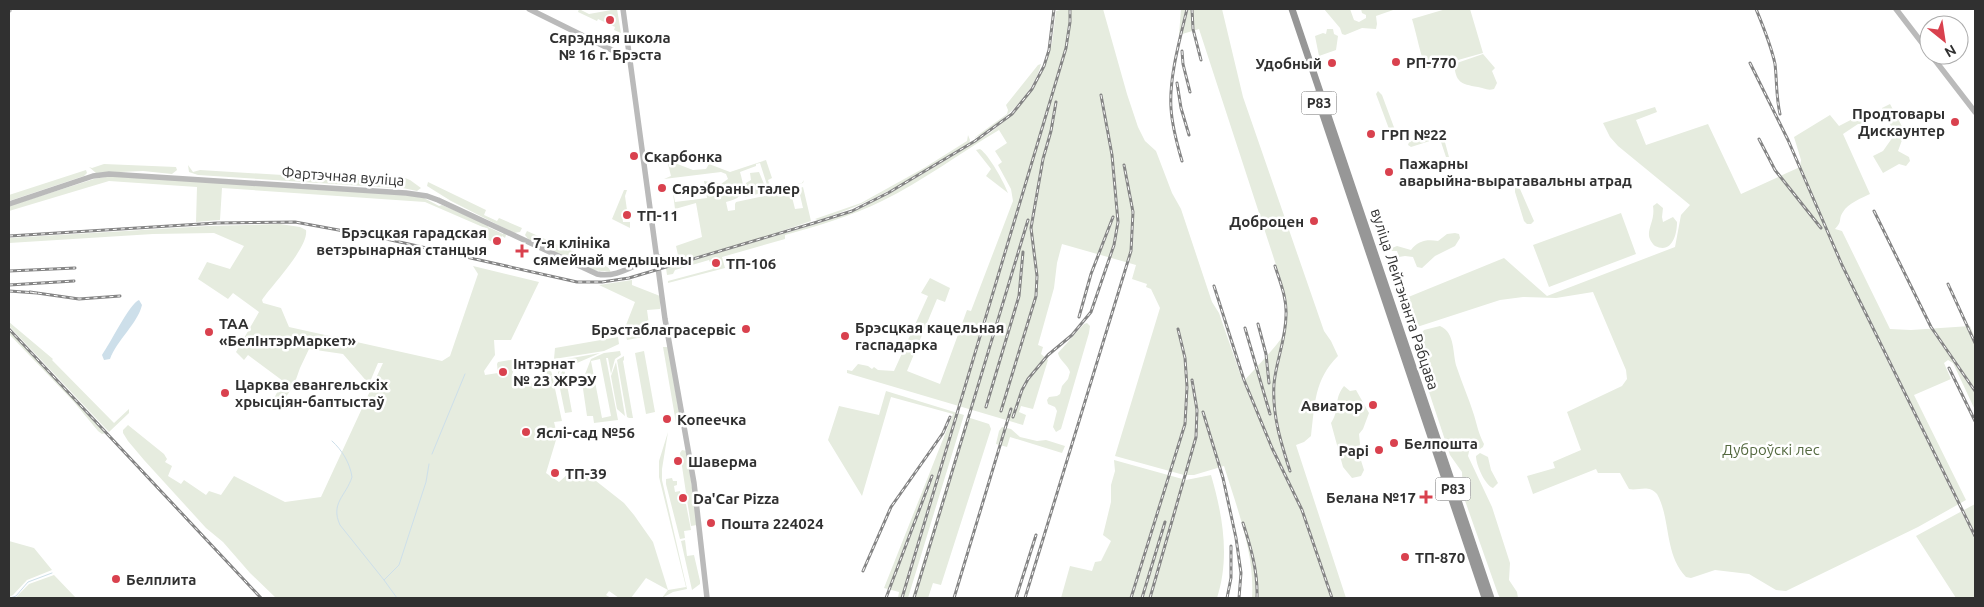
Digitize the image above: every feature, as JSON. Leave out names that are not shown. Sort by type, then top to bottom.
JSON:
[{"type":"highway","name":"вуліца Лейтэнанта Рабцава","points":[[1287,9],[1485,598]]},
{"type":"highway","name":"вуліца Лейтэнанта Рабцава","points":[[1292,9],[1491,598]]},
{"type":"main road","points":[[530,9],[630,59]]},
{"type":"main road","points":[[622,9],[658,255],[692,447],[708,598]]},
{"type":"main road","points":[[1896,9],[1919,39]]},
{"type":"main road","points":[[1940,65],[1975,112]]},
{"type":"main road","name":"Фартэчная вуліца","points":[[9,204],[92,176],[109,174],[406,193],[428,196],[438,200],[597,274],[617,273],[658,255]]},
{"type":"green space","name":"Сярэдняя школа № 16 г. Брэста","points":[[579,9],[589,14],[617,9],[621,33],[614,30],[615,27],[578,12]]},
{"type":"green space","points":[[1064,9],[1103,9],[1138,127],[1145,141],[1156,151],[1172,193],[1181,209],[1212,302],[1219,313],[1243,382],[1281,339],[1285,327],[1286,309],[1276,265],[1199,29],[1179,35],[1181,9],[1222,9],[1243,97],[1324,331],[1338,356],[1324,374],[1320,383],[1315,403],[1311,436],[1304,442],[1296,445],[1346,598],[1252,598],[1251,565],[1248,548],[1224,466],[1194,475],[1184,475],[1115,456],[1160,308],[1151,289],[1146,287],[1147,284],[1132,279],[1136,265],[1062,244],[1057,263],[1054,288],[1038,345],[1043,347],[1041,354],[1048,360],[1033,409],[1021,406],[1019,412],[1026,415],[1023,425],[847,373],[847,370],[852,371],[858,364],[872,369],[874,367],[878,370],[894,371],[928,296],[921,293],[930,278],[950,288],[945,302],[937,299],[907,371],[940,384],[967,310],[971,311],[1013,201],[1011,189],[998,165],[1002,162],[995,151],[1007,143],[999,130],[927,176],[882,201],[834,220],[785,235],[785,239],[722,257],[725,268],[668,283],[668,281],[713,269],[709,260],[675,270],[673,274],[667,275],[666,268],[820,223],[859,209],[899,188],[990,133],[1016,111],[1036,83],[1045,66],[1052,43],[1056,11]]},
{"type":"green space","points":[[1324,9],[1350,9],[1354,20],[1359,22],[1366,18],[1361,9],[1396,9],[1376,16],[1376,29],[1362,28],[1345,35],[1342,34],[1340,28]]},
{"type":"green space","points":[[1446,9],[1470,9],[1483,53],[1426,69],[1412,19]]},
{"type":"green space","points":[[1327,29],[1333,29],[1334,34],[1338,36],[1336,50],[1319,56],[1315,36],[1323,33],[1326,34]]},
{"type":"green space","points":[[1483,54],[1495,68],[1492,71],[1497,83],[1494,89],[1487,90],[1467,85],[1460,81],[1456,75],[1454,64]]},
{"type":"green space","points":[[1041,64],[1032,86],[1015,107],[995,126],[974,138],[1007,114],[1006,105],[1038,65]]},
{"type":"green space","points":[[1378,91],[1382,95],[1396,136],[1392,137],[1376,94]]},
{"type":"green space","points":[[1890,104],[1905,132],[1898,151],[1909,157],[1910,161],[1906,166],[1899,164],[1883,173],[1873,156],[1883,151],[1895,134],[1882,108]]},
{"type":"green space","name":"Дуброўскі лес","points":[[1655,107],[1657,112],[1636,120],[1646,145],[1708,124],[1741,194],[1800,167],[1801,160],[1794,137],[1830,115],[1839,126],[1870,110],[1871,118],[1843,134],[1870,194],[1855,201],[1845,209],[1835,229],[1842,231],[1890,329],[1911,330],[1970,326],[1975,338],[1975,410],[1953,363],[1948,360],[1944,363],[1951,379],[1914,395],[1966,500],[1918,527],[1786,591],[1776,590],[1749,574],[1715,570],[1691,578],[1686,577],[1674,558],[1664,514],[1657,494],[1650,489],[1629,489],[1620,473],[1598,473],[1596,469],[1533,494],[1527,476],[1555,468],[1553,462],[1581,450],[1567,412],[1622,386],[1627,379],[1626,370],[1593,292],[1556,298],[1523,297],[1500,300],[1420,326],[1407,327],[1401,300],[1504,258],[1547,296],[1675,247],[1681,215],[1690,205],[1618,146],[1610,137],[1603,123]]},
{"type":"green space","points":[[1439,132],[1443,135],[1449,157],[1446,157],[1440,139],[1411,147],[1408,145],[1409,142]]},
{"type":"green space","points":[[968,135],[969,144],[896,187],[877,197],[838,213],[818,220],[815,219],[861,203],[924,168],[967,141]]},
{"type":"green space","points":[[980,149],[996,169],[1008,193],[986,176],[991,169],[976,150]]},
{"type":"green space","points":[[667,160],[693,170],[706,169],[709,164],[730,172],[766,160],[772,178],[768,180],[771,190],[802,183],[804,180],[803,183],[769,191],[760,163],[756,164],[756,166],[740,172],[743,184],[742,192],[737,198],[726,202],[728,211],[735,210],[736,202],[787,191],[791,193],[795,209],[803,208],[800,195],[797,195],[796,190],[803,187],[811,221],[758,239],[666,265],[665,263],[675,261],[678,255],[676,246],[702,237],[696,203],[675,209],[672,185],[675,202],[707,198],[704,181],[721,184],[728,179],[726,174],[721,172],[664,179],[671,176]]},
{"type":"green space","points":[[104,164],[176,167],[177,170],[172,174],[143,171],[96,173],[89,167],[92,168]]},
{"type":"green space","points":[[188,165],[193,172],[200,170],[398,182],[400,176],[421,188],[417,191],[398,187],[198,175],[189,172]]},
{"type":"green space","points":[[86,170],[87,173],[84,176],[9,201],[9,195]]},
{"type":"green space","points":[[759,172],[764,184],[759,185],[762,193],[745,197],[746,183],[751,180],[750,173]]},
{"type":"green space","points":[[111,176],[405,195],[424,198],[439,206],[442,205],[488,225],[488,227],[503,234],[504,232],[506,235],[505,238],[502,236],[500,239],[494,237],[492,242],[483,237],[485,228],[425,202],[222,188],[220,220],[196,222],[197,187],[109,181],[9,211],[9,206],[94,179]]},
{"type":"green space","points":[[428,182],[486,210],[484,215],[497,221],[499,218],[522,228],[520,232],[514,233],[451,201],[427,186]]},
{"type":"green space","points":[[1515,187],[1520,189],[1534,221],[1531,224],[1527,224],[1524,221]]},
{"type":"green space","points":[[624,190],[627,190],[625,196],[627,210],[622,213],[623,222],[630,222],[630,228],[612,219]]},
{"type":"green space","points":[[1657,203],[1663,208],[1663,222],[1673,217],[1677,222],[1675,237],[1672,242],[1666,247],[1661,248],[1655,246],[1649,237],[1653,218],[1653,206]]},
{"type":"green space","points":[[1621,213],[1636,254],[1549,287],[1533,245]]},
{"type":"green space","points":[[280,224],[300,227],[306,230],[302,246],[296,256],[262,300],[263,303],[281,308],[289,327],[442,361],[450,356],[478,274],[473,266],[539,282],[511,340],[494,340],[495,355],[484,371],[485,375],[498,373],[498,362],[517,359],[512,375],[536,385],[547,359],[549,361],[562,421],[554,422],[556,430],[559,430],[546,473],[559,482],[577,466],[624,503],[653,542],[668,590],[646,578],[631,598],[619,598],[609,591],[606,595],[611,598],[276,598],[250,573],[223,542],[206,528],[144,460],[128,441],[123,430],[128,425],[164,454],[167,459],[165,462],[172,466],[168,476],[181,484],[184,480],[206,495],[209,491],[221,495],[234,476],[285,502],[321,497],[383,363],[378,363],[369,384],[343,354],[309,349],[294,385],[277,410],[273,410],[270,406],[283,381],[248,355],[244,360],[236,352],[259,312],[233,293],[228,299],[198,279],[207,262],[230,269],[244,246],[214,233],[153,234],[9,243],[9,238],[208,226]]},
{"type":"green space","points":[[527,231],[608,267],[611,272],[592,270],[528,239],[525,235]]},
{"type":"green space","points":[[1447,234],[1459,234],[1460,238],[1455,246],[1435,256],[1422,268],[1417,267],[1413,257],[1399,257],[1397,251],[1390,251],[1397,246],[1411,250],[1420,242],[1427,240],[1438,241]]},
{"type":"green space","points":[[632,280],[632,285],[660,296],[660,309],[647,310],[650,332],[642,333],[643,337],[627,340],[624,326],[635,302],[599,285]]},
{"type":"green space","points":[[9,322],[53,359],[114,423],[129,409],[129,413],[109,432],[9,326]]},
{"type":"green space","points":[[1087,323],[1090,326],[1089,333],[1061,429],[1056,432],[1053,427],[1057,411],[1055,407],[1048,404],[1047,400],[1049,397],[1060,394],[1070,372],[1058,353]]},
{"type":"green space","points":[[1440,326],[1449,334],[1453,344],[1455,362],[1484,444],[1480,449],[1470,447],[1468,456],[1492,507],[1510,563],[1509,580],[1517,592],[1518,598],[1500,598],[1498,594],[1463,495],[1462,472],[1450,455],[1429,392],[1426,365],[1418,338],[1424,330]]},
{"type":"green space","points":[[9,331],[106,433],[102,434],[98,431],[74,402],[9,334]]},
{"type":"green space","points":[[618,337],[619,344],[604,351],[554,359],[555,348]]},
{"type":"green space","points":[[663,347],[668,347],[681,424],[678,425],[676,423]]},
{"type":"green space","points":[[620,351],[621,355],[615,359],[611,374],[608,358],[606,358],[618,420],[594,423],[593,416],[587,416],[582,382],[591,359],[604,353]],"holes":[[[600,359],[611,416],[602,418],[591,361]]]},
{"type":"green space","points":[[644,351],[655,412],[646,414],[635,353]]},
{"type":"green space","points":[[600,353],[577,363],[562,366],[558,375],[555,361]]},
{"type":"green space","points":[[624,356],[623,361],[633,418],[627,417],[617,360]]},
{"type":"green space","points":[[616,362],[625,416],[617,409],[611,376]]},
{"type":"green space","points":[[564,368],[572,412],[565,413],[558,379]]},
{"type":"green space","points":[[1344,386],[1350,391],[1356,390],[1369,413],[1359,434],[1360,444],[1358,451],[1364,470],[1361,476],[1352,478],[1343,467],[1331,423]]},
{"type":"green space","points":[[886,391],[964,415],[908,598],[898,598],[899,592],[884,588],[953,414],[891,397],[862,496],[828,440],[839,406],[879,415]]},
{"type":"green space","points":[[967,417],[989,424],[991,429],[941,585],[933,583],[928,598],[912,598]]},
{"type":"green space","points":[[1002,427],[1011,429],[1020,437],[1037,441],[1046,440],[1065,446],[1062,453],[1010,437],[1007,447],[996,444]]},
{"type":"green space","points":[[668,432],[662,480],[687,589],[673,592],[662,598],[668,590],[686,587],[659,477],[659,461]]},
{"type":"green space","points":[[682,450],[687,451],[697,525],[691,526],[680,453]]},
{"type":"green space","points":[[1480,453],[1488,457],[1491,470],[1498,483],[1493,488],[1484,479],[1479,469],[1476,456]]},
{"type":"green space","points":[[1114,460],[1186,480],[1211,475],[1222,521],[1224,552],[1221,583],[1217,598],[1061,598],[1070,566],[1092,571],[1095,562],[1101,561],[1111,541],[1103,535],[1111,502],[1111,485],[1115,471]]},
{"type":"green space","points":[[672,478],[673,481],[677,481],[677,485],[674,486],[675,492],[680,491],[681,503],[686,504],[691,530],[684,531],[685,538],[680,539],[666,484],[666,479]]},
{"type":"green space","points":[[1975,504],[1975,598],[1956,598],[1916,536]]},
{"type":"green space","points":[[685,540],[687,556],[694,555],[700,581],[700,584],[692,590],[681,541]]},
{"type":"green space","points":[[9,541],[34,548],[52,570],[27,580],[9,597]]},
{"type":"green space","points":[[54,575],[76,598],[15,598],[29,584]]},
{"type":"water","points":[[139,300],[142,305],[140,312],[117,345],[110,359],[104,360],[102,355],[125,316]]},
{"type":"waterway","points":[[432,454],[465,374]]},
{"type":"waterway","points":[[332,441],[345,457],[352,477],[338,505],[337,517],[340,525],[384,580]]},
{"type":"waterway","points":[[397,598],[384,580],[399,565],[426,482],[429,464]]},
{"type":"waterway","points":[[10,598],[16,596],[28,582],[52,573]]},
{"type":"railway","points":[[9,236],[217,223],[295,222],[382,238],[577,282],[602,282],[629,278],[852,211],[888,193],[975,141],[1012,114],[1032,89],[1044,66],[1049,50],[1054,9]]},
{"type":"railway","points":[[902,598],[1066,48],[1070,9]]},
{"type":"railway","points":[[1182,161],[1172,121],[1171,96],[1176,58],[1187,9]]},
{"type":"railway","points":[[1192,9],[1193,29],[1201,60]]},
{"type":"railway","points":[[1756,9],[1775,64],[1780,114]]},
{"type":"railway","points":[[1182,51],[1183,64],[1190,92]]},
{"type":"railway","points":[[1750,63],[1788,140],[1842,265],[1975,536]]},
{"type":"railway","points":[[1177,83],[1181,108],[1189,135]]},
{"type":"railway","points":[[1013,417],[1022,390],[1028,379],[1048,355],[1072,335],[1091,312],[1114,245],[1118,222],[1112,155],[1101,95]]},
{"type":"railway","points":[[1001,411],[1036,296],[1037,276],[1031,228],[1043,159],[1051,131],[1056,102]]},
{"type":"railway","points":[[1759,139],[1775,170],[1821,228]]},
{"type":"railway","points":[[1025,598],[1131,251],[1133,212],[1124,165]]},
{"type":"railway","points":[[1874,211],[1931,327],[1975,391]]},
{"type":"railway","points":[[1079,317],[1091,274],[1113,217]]},
{"type":"railway","points":[[914,598],[1028,220]]},
{"type":"railway","points":[[986,407],[1019,296],[1023,252]]},
{"type":"railway","points":[[1275,266],[1284,296],[1286,315],[1274,384],[1274,407],[1280,439],[1290,471]]},
{"type":"railway","points":[[9,271],[75,268]]},
{"type":"railway","points":[[9,285],[74,281]]},
{"type":"railway","points":[[1948,284],[1975,343]]},
{"type":"railway","points":[[1214,286],[1244,380],[1272,448],[1302,510],[1332,598]]},
{"type":"railway","points":[[9,291],[37,293]]},
{"type":"railway","points":[[30,292],[79,299],[120,296]]},
{"type":"railway","points":[[1258,324],[1266,354],[1269,383]]},
{"type":"railway","points":[[1245,328],[1270,414]]},
{"type":"railway","points":[[9,329],[261,598]]},
{"type":"railway","points":[[1131,598],[1185,424],[1187,387],[1185,358],[1178,329]]},
{"type":"railway","points":[[1949,368],[1975,421]]},
{"type":"railway","points":[[1150,598],[1196,437],[1197,410],[1192,380]]},
{"type":"railway","points":[[954,598],[1011,409]]},
{"type":"railway","points":[[1203,412],[1223,478],[1236,538],[1241,573],[1239,598]]},
{"type":"railway","points":[[863,571],[891,507],[943,433],[950,417]]},
{"type":"railway","points":[[886,598],[932,476]]},
{"type":"railway","points":[[1142,598],[1165,522]]},
{"type":"railway","points":[[1243,523],[1255,569],[1257,598]]},
{"type":"railway","points":[[1016,598],[1036,535]]},
{"type":"railway","points":[[1227,598],[1231,578],[1231,546]]},
{"type":"place","name":"Сярэдняя школа № 16 г. Брэста","points":[[610,20]]},
{"type":"place","name":"РП-770","points":[[1396,62]]},
{"type":"place","name":"Удобный","points":[[1332,63]]},
{"type":"place","name":"Продтовары Дискаунтер","points":[[1955,122]]},
{"type":"place","name":"ГРП №22","points":[[1371,134]]},
{"type":"place","name":"Скарбонка","points":[[634,156]]},
{"type":"place","name":"Пажарны аварыйна-выратавальны атрад","points":[[1389,172]]},
{"type":"place","name":"Сярэбраны талер","points":[[662,188]]},
{"type":"place","name":"ТП-11","points":[[627,215]]},
{"type":"place","name":"Доброцен","points":[[1314,221]]},
{"type":"place","name":"Брэсцкая гарадская ветэрынарная станцыя","points":[[497,241]]},
{"type":"place","name":"7-я клініка сямейнай медыцыны","points":[[522,251]]},
{"type":"place","name":"ТП-106","points":[[716,263]]},
{"type":"place","name":"Брэстаблаграсервіс","points":[[746,329]]},
{"type":"place","name":"ТАА «БелІнтэрМаркет»","points":[[209,332]]},
{"type":"place","name":"Брэсцкая кацельная гаспадарка","points":[[845,336]]},
{"type":"place","name":"Інтэрнат № 23 ЖРЭУ","points":[[503,372]]},
{"type":"place","name":"Царква евангельскіх хрысціян-баптыстаў","points":[[225,393]]},
{"type":"place","name":"Авиатор","points":[[1373,405]]},
{"type":"place","name":"Копеечка","points":[[667,419]]},
{"type":"place","name":"Яслі-сад №56","points":[[526,432]]},
{"type":"place","name":"Белпошта","points":[[1394,443]]},
{"type":"place","name":"Papi","points":[[1379,450]]},
{"type":"place","name":"Шаверма","points":[[678,461]]},
{"type":"place","name":"ТП-39","points":[[555,473]]},
{"type":"place","name":"Белана №17","points":[[1426,497]]},
{"type":"place","name":"Da'Car Pizza","points":[[683,498]]},
{"type":"place","name":"Пошта 224024","points":[[711,523]]},
{"type":"place","name":"ТП-870","points":[[1405,557]]},
{"type":"place","name":"Белплита","points":[[116,579]]}]
